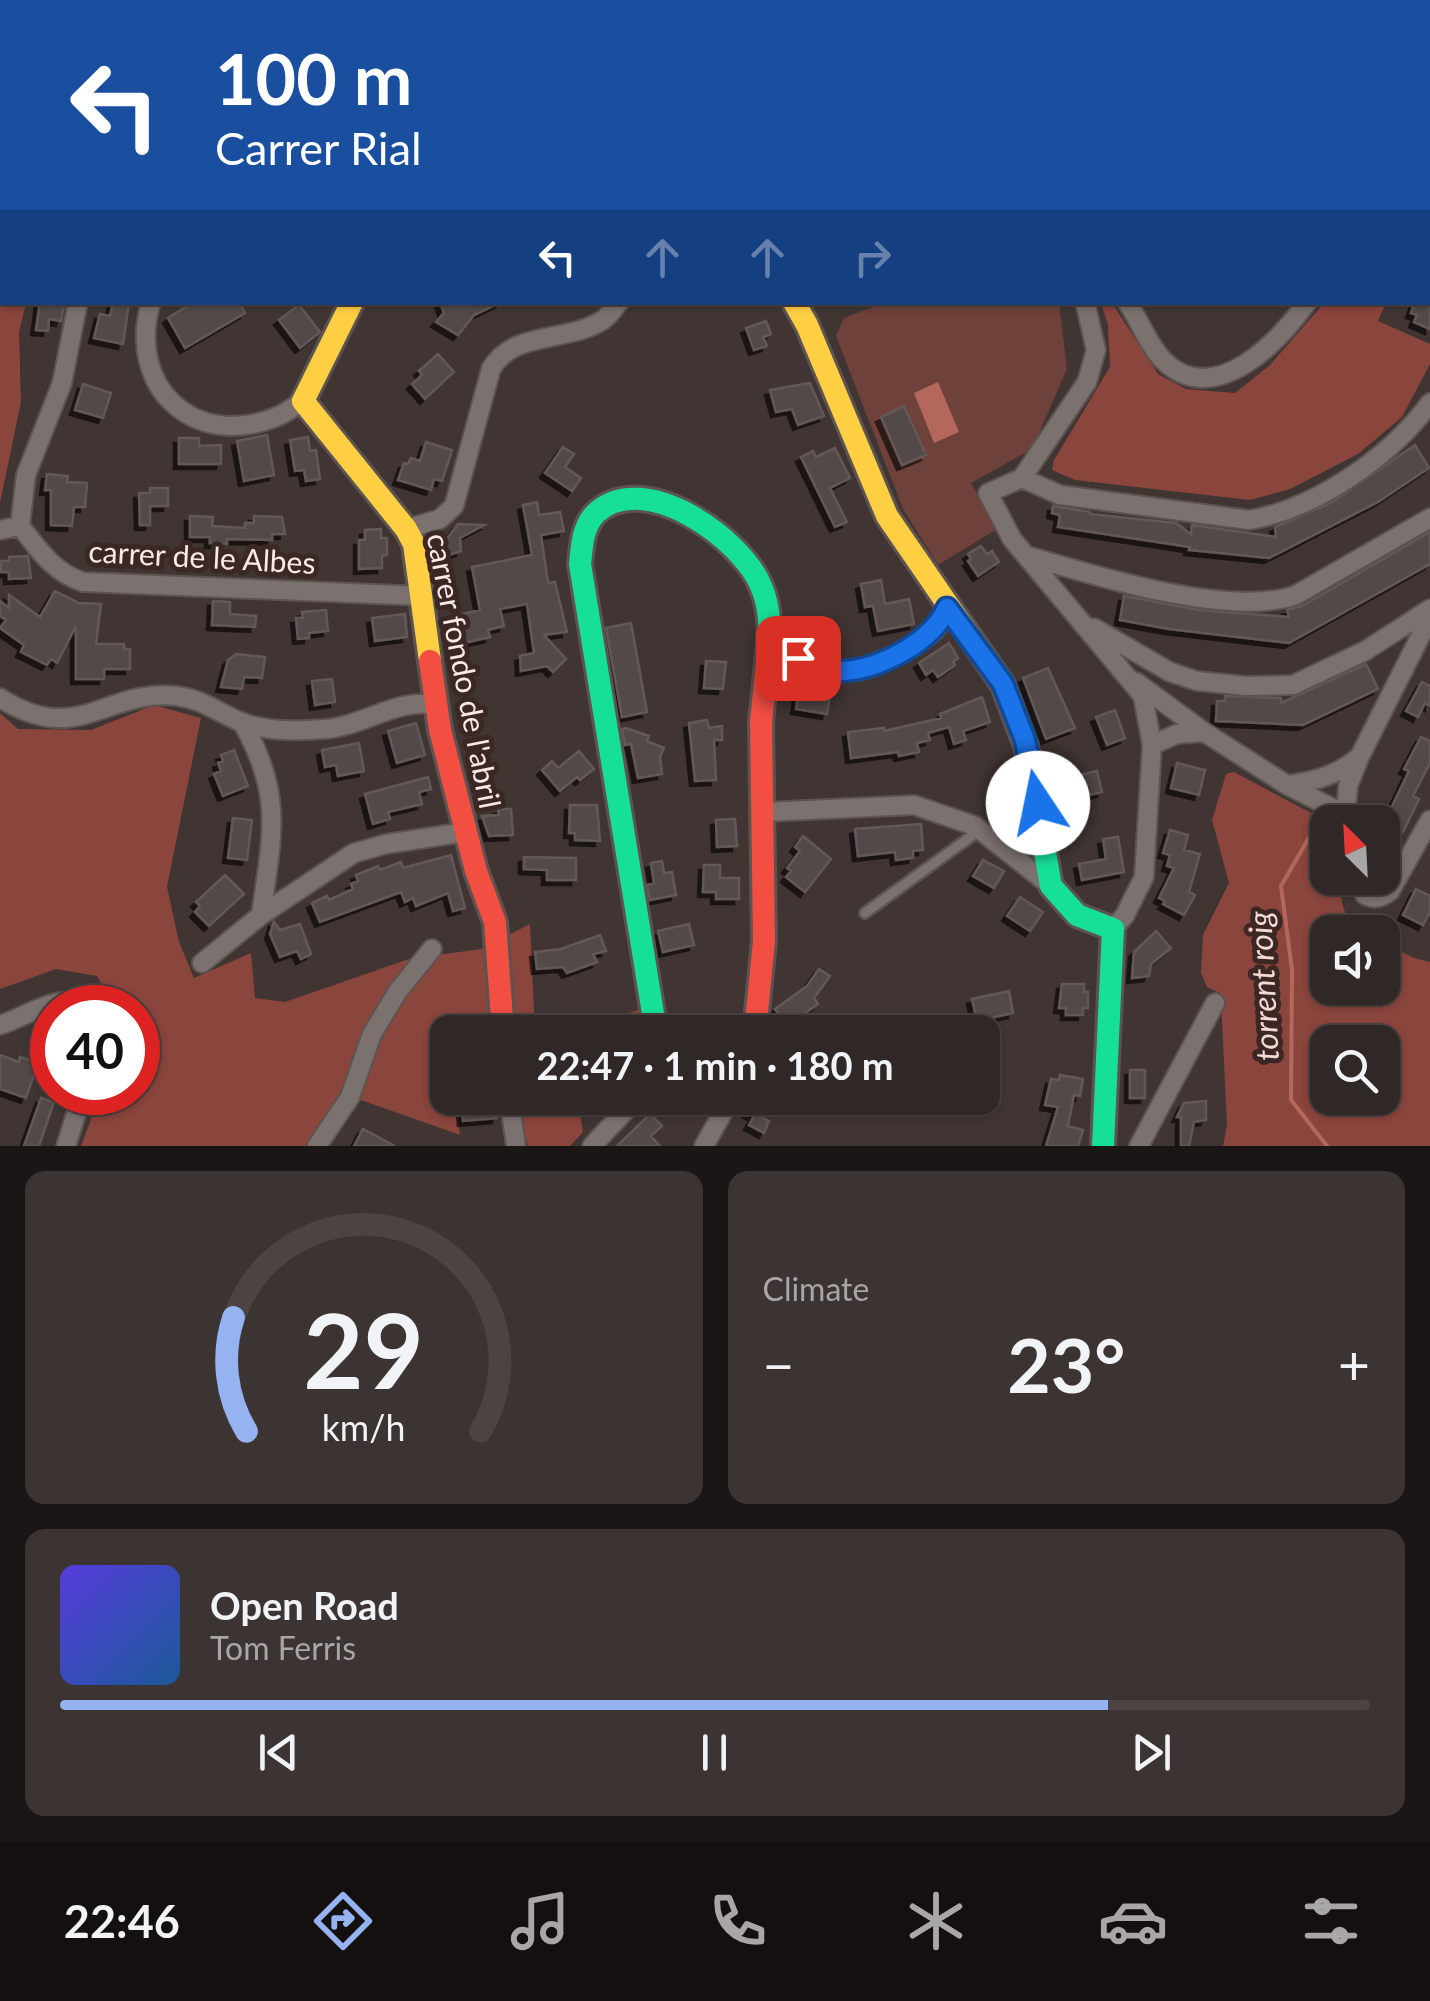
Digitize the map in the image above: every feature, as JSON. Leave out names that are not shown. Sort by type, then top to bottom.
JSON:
[{"type":"street","points":[[0,530],[20,526],[26,475],[62,382],[77,305]]},
{"type":"street","points":[[151,305],[144,346],[153,380],[193,420],[238,426],[276,417],[303,401],[351,305]]},
{"type":"street","points":[[406,528],[440,520],[454,506],[491,369],[500,354],[583,329],[604,319],[616,305]]},
{"type":"street","points":[[796,305],[887,516],[1003,684],[1025,740],[1052,886],[1061,903],[1078,917],[1113,929]]},
{"type":"street","points":[[1086,305],[1096,350],[1088,382],[1022,478],[988,494],[1012,538],[1143,696],[1152,745],[1144,877],[1125,915],[1113,929],[1103,1146]]},
{"type":"street","points":[[1128,305],[1165,362],[1178,370],[1212,376],[1234,372],[1252,362],[1305,305]]},
{"type":"street","name":"carrer fondo de l'abril","points":[[303,401],[406,528],[414,544],[437,704],[465,832],[496,922],[502,1015]]},
{"type":"street","points":[[1022,478],[1060,495],[1248,520],[1268,517],[1336,484],[1380,457],[1408,432],[1430,403]]},
{"type":"street","points":[[653,1015],[579,546],[591,518],[606,504],[628,499],[676,509],[706,523],[749,564],[764,592],[768,617],[760,719],[766,911],[757,1015]]},
{"type":"street","points":[[1027,556],[1115,582],[1179,594],[1260,602],[1296,595],[1430,518]]},
{"type":"street","name":"carrer de le Albes","points":[[20,526],[50,564],[83,582],[423,596]]},
{"type":"street","points":[[767,642],[798,658],[841,672],[882,661],[920,642],[940,626],[947,608]]},
{"type":"street","points":[[1076,617],[1170,672],[1197,681],[1246,686],[1292,685],[1364,651],[1430,613]]},
{"type":"street","points":[[1351,805],[1348,786],[1360,756],[1430,613]]},
{"type":"street","points":[[1128,676],[1204,732],[1327,805]]},
{"type":"street","points":[[0,698],[32,715],[67,720],[137,700],[178,696],[204,702],[242,722],[292,731],[331,729],[411,704],[437,704]]},
{"type":"street","points":[[242,722],[256,746],[272,803],[273,826],[261,914]]},
{"type":"street","points":[[1152,745],[1177,734],[1204,732]]},
{"type":"street","points":[[1288,785],[1344,770],[1360,756]]},
{"type":"street","points":[[765,812],[914,805],[980,830],[1052,886]]},
{"type":"street","points":[[1400,873],[1430,820]]},
{"type":"street","points":[[202,963],[261,914],[354,853],[465,832]]},
{"type":"street","points":[[1008,852],[1031,849],[1042,834]]},
{"type":"street","points":[[317,1146],[350,1097],[372,1034],[398,990],[432,949]]},
{"type":"street","points":[[1138,1146],[1215,1002]]},
{"type":"street","points":[[0,1025],[30,1013]]},
{"type":"street","points":[[66,1146],[76,1115]]},
{"type":"street","points":[[511,1115],[516,1146]]},
{"type":"street","points":[[592,1146],[620,1115]]},
{"type":"street","points":[[704,1146],[721,1115]]},
{"type":"lane","points":[[865,913],[980,830]]},
{"type":"shaded area","points":[[0,305],[26,305],[19,332],[21,402],[0,503]]},
{"type":"shaded area","points":[[878,305],[1059,305],[1067,369],[1032,449],[971,483],[997,529],[938,565],[903,509],[836,336],[844,318]]},
{"type":"shaded area","points":[[1102,305],[1113,305],[1158,374],[1186,389],[1235,393],[1270,365],[1322,305],[1385,305],[1378,321],[1430,344],[1430,364],[1402,417],[1358,454],[1290,489],[1250,500],[1075,480],[1052,470],[1054,460],[1110,367],[1108,325]]},
{"type":"shaded area","points":[[938,382],[959,432],[934,443],[914,393]]},
{"type":"shaded area","points":[[154,705],[201,718],[167,887],[179,942],[194,978],[251,953],[255,998],[285,1002],[409,959],[481,949],[530,924],[534,1015],[430,1015],[430,1115],[457,1115],[460,1135],[341,1093],[310,1146],[81,1146],[93,1115],[160,1115],[160,985],[102,985],[97,976],[56,969],[0,989],[0,713],[18,729],[91,730]]},
{"type":"shaded area","points":[[1234,772],[1310,812],[1310,895],[1341,895],[1348,915],[1310,915],[1310,1005],[1400,1005],[1400,951],[1430,962],[1430,1146],[1223,1146],[1227,1125],[1221,999],[1220,993],[1207,987],[1201,973],[1203,935],[1229,883],[1212,820],[1226,774]]},
{"type":"shaded area","points":[[520,1115],[580,1115],[583,1132],[570,1146],[528,1146]]},
{"type":"building","points":[[40,305],[64,305],[61,321],[49,319],[48,331],[36,330]]},
{"type":"building","points":[[112,305],[129,305],[123,344],[94,338],[100,314],[110,316]]},
{"type":"building","points":[[189,305],[241,305],[245,313],[185,348],[168,318]]},
{"type":"building","points":[[299,305],[320,332],[300,348],[279,320]]},
{"type":"building","points":[[441,305],[495,305],[474,315],[458,335],[436,322],[444,313]]},
{"type":"building","points":[[1414,305],[1430,305],[1430,329],[1414,322],[1417,315],[1411,313]]},
{"type":"building","points":[[766,321],[771,334],[763,337],[767,346],[754,350],[746,328]]},
{"type":"building","points":[[438,354],[454,372],[425,399],[412,384],[422,375],[419,371]]},
{"type":"building","points":[[810,383],[824,416],[798,425],[792,409],[776,412],[770,390]]},
{"type":"building","points":[[83,384],[111,393],[103,418],[75,410]]},
{"type":"building","points":[[904,406],[926,455],[902,465],[881,417]]},
{"type":"building","points":[[267,435],[274,475],[244,481],[237,441]]},
{"type":"building","points":[[308,437],[310,451],[316,450],[320,479],[306,481],[304,470],[295,471],[290,440]]},
{"type":"building","points":[[179,438],[199,438],[199,446],[221,445],[221,464],[179,464]]},
{"type":"building","points":[[426,442],[452,450],[442,481],[434,479],[431,490],[398,480],[404,463],[408,464],[411,458],[420,461]]},
{"type":"building","points":[[1415,445],[1429,468],[1378,502],[1269,558],[1189,550],[1190,547],[1058,527],[1060,515],[1052,513],[1053,506],[1176,523],[1191,534],[1192,525],[1276,537],[1275,527],[1331,503]]},
{"type":"building","points":[[563,447],[574,454],[565,467],[581,478],[572,491],[545,473]]},
{"type":"building","points":[[835,448],[850,478],[830,488],[847,522],[835,527],[801,457],[813,451],[816,457]]},
{"type":"building","points":[[47,474],[68,476],[67,482],[87,483],[85,507],[74,507],[72,526],[51,525],[51,490],[45,490]]},
{"type":"building","points":[[150,488],[168,488],[168,506],[150,506],[150,525],[140,525],[139,493],[150,493]]},
{"type":"building","points":[[537,502],[539,515],[560,512],[564,531],[541,535],[548,583],[555,582],[567,632],[544,635],[566,659],[553,672],[547,666],[521,671],[520,656],[534,653],[527,604],[500,609],[504,626],[488,630],[490,637],[464,643],[458,615],[480,610],[472,567],[532,555],[523,505]]},
{"type":"building","points":[[190,516],[213,517],[212,526],[245,528],[245,523],[254,523],[254,516],[282,517],[285,534],[272,534],[272,540],[227,539],[227,544],[210,543],[210,537],[190,537]]},
{"type":"building","points":[[458,524],[484,525],[460,538],[461,551],[446,556],[437,552]]},
{"type":"building","points":[[381,529],[381,538],[387,538],[382,568],[359,569],[359,540],[365,540],[365,530]]},
{"type":"building","points":[[1430,532],[1430,564],[1289,643],[1120,620],[1124,596],[1199,610],[1289,617],[1287,610],[1302,606]]},
{"type":"building","points":[[981,546],[987,554],[992,551],[999,562],[978,576],[968,554]]},
{"type":"building","points":[[28,556],[31,578],[9,579],[9,572],[1,572],[1,561]]},
{"type":"building","points":[[881,580],[885,604],[909,599],[914,624],[878,631],[873,606],[865,607],[861,584]]},
{"type":"building","points":[[55,591],[79,603],[101,604],[96,644],[124,644],[124,649],[130,649],[130,669],[104,669],[104,679],[76,679],[76,626],[57,663],[51,659],[47,665],[21,652],[24,645],[0,628],[6,620],[0,616],[0,601],[9,608],[9,595],[40,617]]},
{"type":"building","points":[[213,601],[230,602],[230,614],[256,616],[255,627],[212,625]]},
{"type":"building","points":[[326,610],[328,631],[298,639],[296,618],[303,618],[302,612]]},
{"type":"building","points":[[405,614],[407,637],[375,641],[372,618]]},
{"type":"building","points":[[631,623],[647,712],[622,717],[606,628]]},
{"type":"building","points":[[949,643],[958,658],[953,662],[955,665],[938,677],[933,670],[926,675],[919,663]]},
{"type":"building","points":[[236,654],[265,657],[262,678],[244,677],[242,689],[221,687],[228,660]]},
{"type":"building","points":[[706,661],[726,662],[723,689],[704,688]]},
{"type":"building","points":[[1366,664],[1378,689],[1303,725],[1216,721],[1217,701],[1225,701],[1225,696],[1281,698],[1281,703]]},
{"type":"building","points":[[1048,668],[1075,728],[1046,739],[1023,678]]},
{"type":"building","points":[[332,679],[335,702],[315,705],[312,681]]},
{"type":"building","points":[[800,682],[831,688],[827,714],[796,709]]},
{"type":"building","points":[[1422,682],[1430,686],[1430,706],[1425,703],[1418,717],[1406,711]]},
{"type":"building","points":[[982,697],[990,722],[963,731],[966,740],[954,744],[949,727],[928,733],[930,740],[917,743],[919,752],[851,758],[848,732],[884,731],[941,718],[940,714]]},
{"type":"building","points":[[1115,710],[1125,738],[1107,745],[1096,717]]},
{"type":"building","points":[[707,720],[709,728],[722,726],[722,740],[714,740],[716,780],[695,781],[689,723]]},
{"type":"building","points":[[416,723],[425,755],[397,763],[388,731]]},
{"type":"building","points":[[622,729],[649,736],[647,741],[664,748],[660,757],[662,774],[638,778],[631,744],[625,745]]},
{"type":"building","points":[[1421,737],[1430,741],[1430,763],[1413,796],[1419,799],[1403,832],[1400,805],[1393,805],[1409,771],[1404,769]]},
{"type":"building","points":[[359,743],[364,771],[338,776],[336,765],[325,767],[322,750]]},
{"type":"building","points":[[234,750],[248,786],[223,796],[214,774],[221,771],[221,755]]},
{"type":"building","points":[[579,751],[594,769],[560,791],[542,770],[552,761],[558,768]]},
{"type":"building","points":[[1177,763],[1205,770],[1199,795],[1171,788]]},
{"type":"building","points":[[1097,771],[1102,792],[1077,798],[1080,811],[1058,816],[1049,776],[1069,772],[1070,777]]},
{"type":"building","points":[[428,777],[431,789],[419,792],[422,804],[388,812],[390,819],[373,824],[365,794]]},
{"type":"building","points":[[570,805],[597,805],[600,841],[575,840],[575,833],[569,833]]},
{"type":"building","points":[[498,809],[511,809],[513,835],[489,836],[482,816],[499,815]]},
{"type":"building","points":[[233,818],[252,820],[247,860],[228,858]]},
{"type":"building","points":[[735,819],[737,846],[717,847],[716,820]]},
{"type":"building","points":[[921,824],[923,850],[913,851],[913,858],[896,860],[895,852],[858,856],[855,829]]},
{"type":"building","points":[[1170,830],[1188,835],[1184,850],[1200,854],[1189,892],[1195,895],[1184,915],[1159,898],[1174,868],[1167,866],[1170,855],[1163,853]]},
{"type":"building","points":[[803,836],[831,859],[805,892],[786,877],[791,871],[787,868],[800,851],[795,847]]},
{"type":"building","points":[[1118,837],[1124,872],[1082,880],[1079,864],[1106,859],[1103,839]]},
{"type":"building","points":[[451,855],[465,908],[453,911],[448,893],[416,906],[413,898],[405,902],[401,892],[320,922],[312,903],[353,889],[351,884],[358,881],[356,875],[378,866],[380,870],[401,862],[403,868]]},
{"type":"building","points":[[524,857],[576,858],[576,880],[547,880],[547,870],[524,869]]},
{"type":"building","points":[[983,860],[1004,871],[994,888],[973,876]]},
{"type":"building","points":[[662,861],[664,873],[672,872],[676,895],[650,900],[647,885],[654,883],[651,863]]},
{"type":"building","points":[[704,865],[720,865],[720,878],[739,878],[739,899],[716,899],[716,892],[703,892]]},
{"type":"building","points":[[225,875],[244,894],[209,926],[195,912],[200,906],[196,902]]},
{"type":"building","points":[[1416,889],[1430,896],[1430,912],[1423,925],[1403,915]]},
{"type":"building","points":[[1020,897],[1043,912],[1030,931],[1007,916]]},
{"type":"building","points":[[274,922],[280,930],[300,924],[311,954],[301,959],[297,951],[280,957],[270,934]]},
{"type":"building","points":[[689,924],[694,945],[663,952],[658,931]]},
{"type":"building","points":[[1156,931],[1171,948],[1151,964],[1149,976],[1132,978],[1134,952]]},
{"type":"building","points":[[600,935],[606,951],[593,954],[597,962],[567,973],[563,967],[537,969],[535,952],[561,949]]},
{"type":"building","points":[[819,969],[830,976],[814,998],[818,1004],[802,1015],[779,1015],[775,1009],[807,986]]},
{"type":"building","points":[[1062,984],[1084,984],[1088,1008],[1083,1008],[1083,1015],[1066,1015],[1066,1008],[1059,1008]]},
{"type":"building","points":[[1009,991],[1013,1013],[976,1015],[972,999]]},
{"type":"building","points":[[0,1055],[19,1062],[20,1057],[30,1060],[26,1098],[0,1089]]},
{"type":"building","points":[[1130,1070],[1145,1070],[1145,1098],[1130,1098]]},
{"type":"building","points":[[1060,1075],[1083,1079],[1080,1096],[1074,1095],[1068,1126],[1083,1130],[1078,1146],[1046,1146],[1058,1107],[1045,1105],[1051,1079],[1059,1080]]},
{"type":"building","points":[[1206,1101],[1206,1120],[1194,1122],[1189,1146],[1181,1146],[1181,1117],[1177,1117],[1184,1103]]},
{"type":"building","points":[[35,1115],[50,1115],[39,1146],[24,1146]]},
{"type":"building","points":[[462,1115],[497,1115],[497,1118],[463,1121]]},
{"type":"building","points":[[649,1115],[662,1126],[651,1136],[660,1146],[617,1146]]},
{"type":"building","points":[[765,1115],[763,1118],[769,1121],[764,1133],[749,1125],[754,1116]]},
{"type":"building","points":[[363,1129],[395,1146],[354,1146]]},
{"type":"waterway","name":"torrent roig","points":[[1310,836],[1281,886],[1292,970],[1291,1100],[1327,1146]]},
{"type":"traffic: fast","points":[[653,1015],[580,564],[585,531],[596,513],[616,501],[639,499],[664,504],[713,530],[734,548],[765,595],[769,624],[767,663]]},
{"type":"traffic: fast","points":[[1026,746],[1051,886],[1077,915],[1113,929],[1103,1146]]},
{"type":"traffic: slow","points":[[351,305],[303,401],[414,544],[430,661]]},
{"type":"traffic: slow","points":[[796,305],[887,516],[1003,685],[1026,746]]},
{"type":"traffic: jam","points":[[430,661],[440,730],[476,871],[495,922],[502,1015]]},
{"type":"traffic: jam","points":[[757,1015],[764,941],[761,722],[767,663]]},
{"type":"route","points":[[798,658],[841,672],[882,661],[920,642],[940,626],[947,608],[1003,684],[1025,740],[1038,803]]}]
